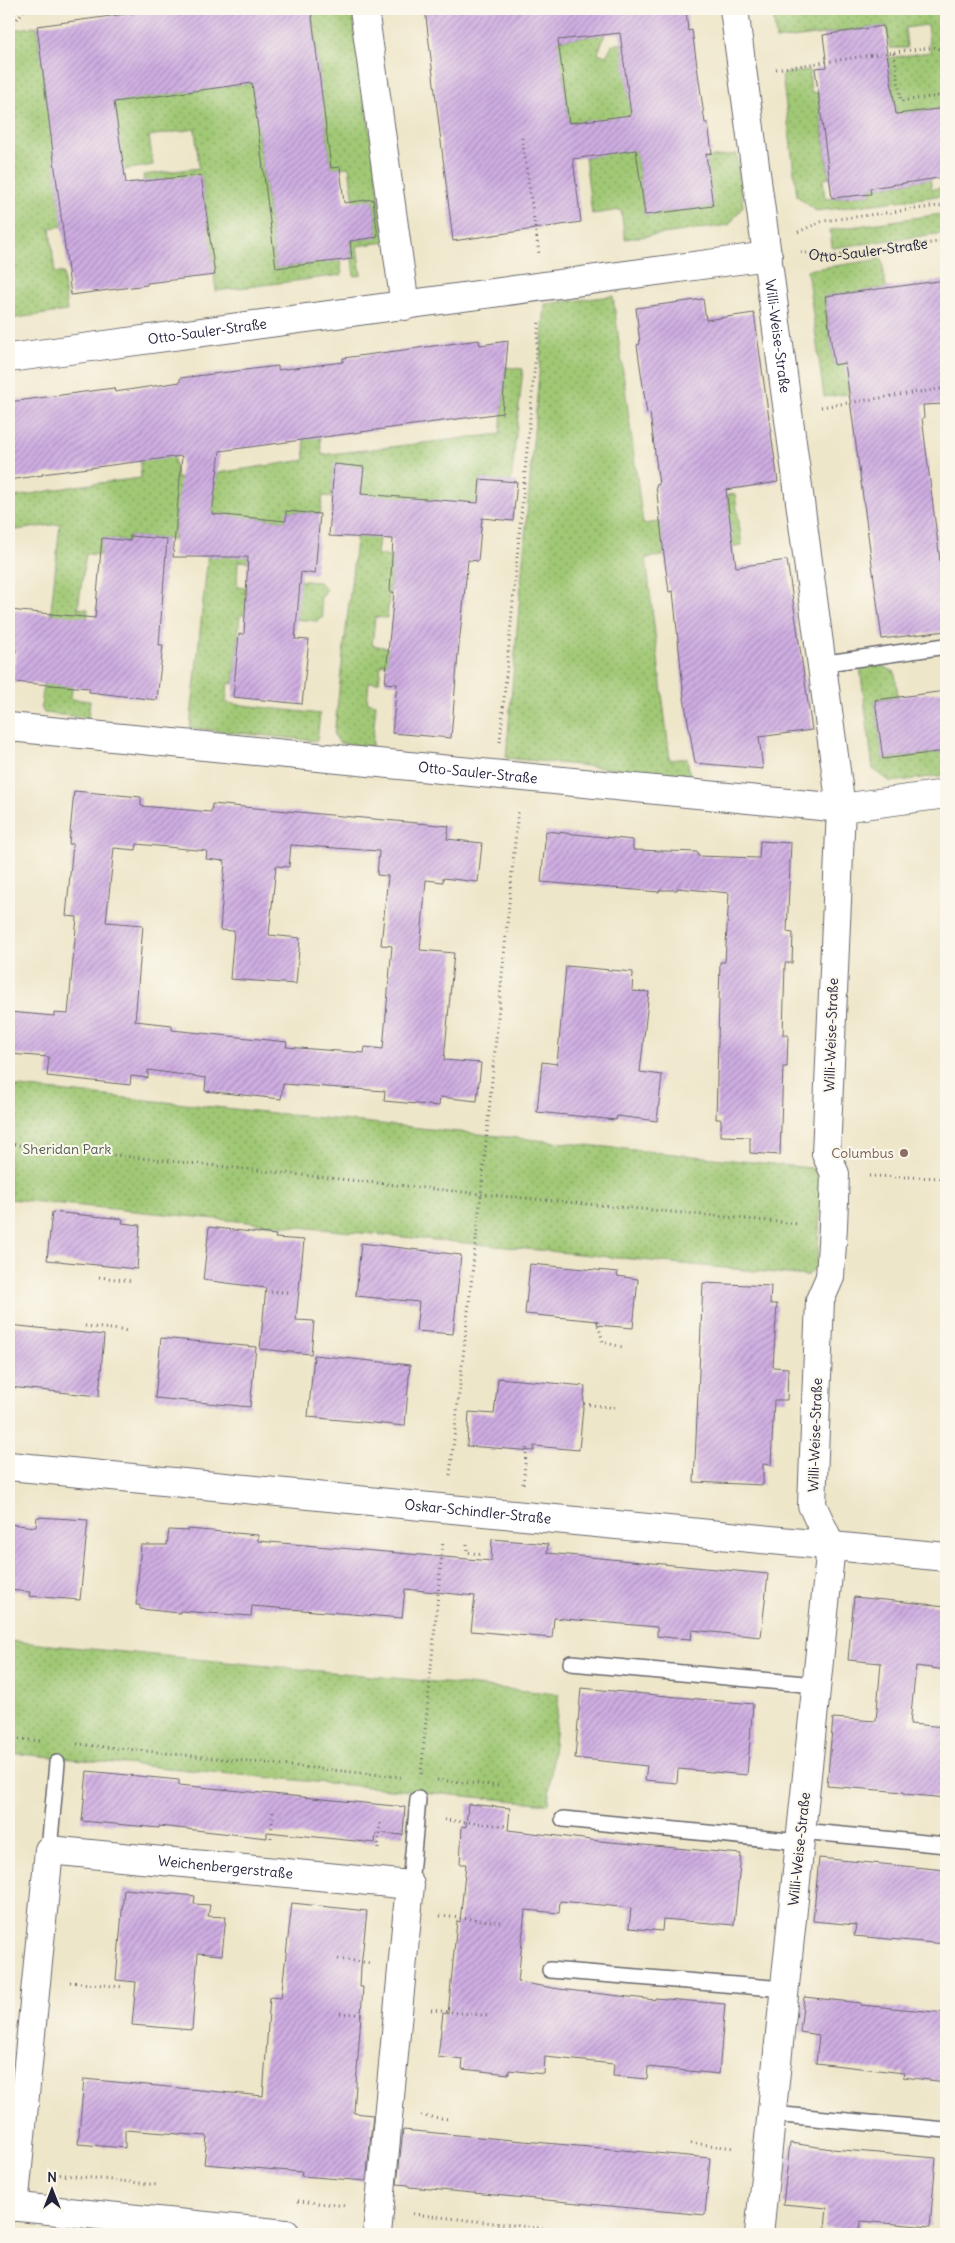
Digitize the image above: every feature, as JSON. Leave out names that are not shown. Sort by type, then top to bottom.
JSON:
[{"type":"street","points":[[364,9],[405,306]]},
{"type":"street","name":"Willi-Weise-Straße","points":[[734,9],[840,808],[826,1154],[835,1174],[833,1226],[830,1277],[820,1300],[812,1505],[831,1546],[760,2234]]},
{"type":"street","name":"Otto-Sauler-Straße","points":[[9,358],[542,287],[767,251]]},
{"type":"street","name":"Otto-Sauler-Straße","points":[[9,727],[840,808],[946,794]]},
{"type":"street","name":"Oskar-Schindler-Straße","points":[[9,1466],[946,1558]]},
{"type":"street","points":[[49,1850],[12,2207],[286,2234]]},
{"type":"street","name":"Weichenbergerstraße","points":[[49,1850],[410,1885]]},
{"type":"street","points":[[377,2234],[410,1885]]},
{"type":"lane","points":[[820,664],[946,646]]},
{"type":"lane","points":[[571,1663],[816,1685]]},
{"type":"lane","points":[[49,1850],[57,1763]]},
{"type":"lane","points":[[410,1885],[418,1799]]},
{"type":"lane","points":[[564,1820],[800,1837],[946,1845]]},
{"type":"lane","points":[[550,1970],[785,1989]]},
{"type":"lane","points":[[772,2114],[946,2130]]},
{"type":"path","points":[[9,23],[14,23],[25,9]]},
{"type":"path","points":[[742,74],[937,47],[946,54]]},
{"type":"path","points":[[894,52],[901,101],[946,95]]},
{"type":"path","points":[[522,138],[539,255],[547,255]]},
{"type":"path","name":"Otto-Sauler-Straße","points":[[767,251],[822,221],[946,205]]},
{"type":"path","name":"Otto-Sauler-Straße","points":[[767,251],[825,256],[946,241]]},
{"type":"path","points":[[421,1779],[446,1509],[481,1194],[542,287]]},
{"type":"path","points":[[787,416],[824,406],[946,388]]},
{"type":"path","points":[[9,1144],[481,1194],[833,1226]]},
{"type":"path","points":[[872,1176],[946,1178]]},
{"type":"path","points":[[99,1277],[132,1281]]},
{"type":"path","points":[[271,1292],[291,1292]]},
{"type":"path","points":[[9,1318],[15,1319]]},
{"type":"path","points":[[597,1321],[603,1342],[622,1347]]},
{"type":"path","points":[[85,1326],[129,1331]]},
{"type":"path","points":[[584,1404],[617,1408]]},
{"type":"path","points":[[9,1738],[43,1741]]},
{"type":"path","points":[[70,1744],[405,1777]]},
{"type":"path","points":[[430,1780],[501,1786]]},
{"type":"path","points":[[416,1818],[508,1826]]},
{"type":"path","points":[[408,1913],[501,1922]]},
{"type":"path","points":[[35,1979],[124,1987]]},
{"type":"path","points":[[398,2007],[490,2016]]},
{"type":"path","points":[[691,2143],[768,2152]]},
{"type":"green space","points":[[311,9],[349,9],[353,14],[386,242],[357,246],[361,275],[354,276],[350,241],[378,237],[373,200],[354,202],[349,167],[331,168],[325,122],[258,131],[276,268],[340,260],[342,275],[216,291],[201,175],[153,247],[143,175],[199,168],[195,129],[149,136],[153,165],[124,170],[63,226],[50,228],[55,273],[63,273],[67,311],[9,319],[9,31],[37,26],[48,110],[320,74]]},
{"type":"green space","points":[[791,9],[946,9],[946,108],[896,114],[888,58],[930,52],[927,25],[905,28],[907,48],[890,48],[886,26],[776,40],[773,12]]},
{"type":"green space","points":[[605,34],[598,53],[606,56],[612,45],[622,43],[645,215],[712,206],[706,158],[737,154],[743,206],[729,225],[625,239],[621,210],[592,214],[585,157],[594,156],[589,120],[569,123],[563,74],[523,79],[501,48]]},
{"type":"green space","points":[[809,70],[811,93],[818,92],[829,178],[823,179],[825,199],[871,194],[870,188],[930,179],[932,189],[946,187],[946,195],[816,211],[797,196],[782,74]]},
{"type":"green space","points":[[941,214],[944,233],[832,248],[830,230]]},
{"type":"green space","points":[[882,259],[886,288],[825,296],[834,365],[946,350],[946,382],[824,397],[807,270]]},
{"type":"green space","points":[[613,296],[643,524],[729,513],[727,495],[735,494],[742,545],[646,558],[670,760],[687,758],[690,776],[506,758],[545,304]]},
{"type":"green space","points":[[506,367],[523,369],[511,482],[480,479],[478,503],[381,522],[377,555],[452,563],[433,581],[391,578],[387,618],[375,617],[372,645],[389,648],[441,669],[381,664],[379,682],[369,682],[367,702],[376,704],[372,747],[340,743],[334,735],[362,487],[332,490],[332,497],[323,496],[320,514],[287,511],[286,521],[252,518],[248,562],[238,561],[237,587],[280,591],[281,579],[319,582],[326,590],[320,600],[323,617],[317,621],[240,615],[234,684],[228,683],[226,703],[320,714],[317,741],[190,728],[213,505],[177,511],[174,540],[130,536],[130,541],[102,538],[101,555],[86,554],[78,608],[88,609],[86,636],[74,667],[71,699],[90,701],[88,718],[44,713],[41,707],[60,524],[9,531],[9,498],[76,486],[141,478],[140,461],[168,418],[177,479],[305,460],[304,440],[315,399],[322,455],[500,434]]},
{"type":"green space","points":[[880,665],[895,672],[898,697],[875,700],[883,759],[946,751],[946,775],[891,782],[873,769],[860,667]]},
{"type":"green space","name":"Sheridan Park","points":[[9,1086],[811,1168],[822,1176],[817,1267],[807,1276],[9,1199]]},
{"type":"green space","points":[[9,1641],[559,1694],[548,1804],[9,1753]]},
{"type":"building","points":[[163,9],[311,9],[331,168],[340,167],[344,203],[373,199],[378,237],[350,241],[352,259],[276,268],[252,83],[114,102],[126,183],[201,175],[215,275],[71,295],[37,26]]},
{"type":"building","points":[[425,9],[686,9],[688,31],[692,30],[705,123],[708,123],[712,153],[706,154],[713,206],[645,215],[636,150],[573,159],[581,222],[453,241]],"holes":[[[620,33],[631,115],[569,123],[558,40]]]},
{"type":"building","points":[[883,26],[896,114],[946,108],[946,177],[870,188],[871,194],[832,198],[815,68],[827,67],[823,35]]},
{"type":"building","points":[[946,280],[946,404],[923,405],[924,418],[922,418],[946,608],[946,631],[882,639],[845,363],[834,365],[825,296]]},
{"type":"building","points":[[703,299],[706,320],[754,313],[778,482],[726,490],[736,567],[787,560],[812,730],[759,737],[763,769],[695,763],[684,698],[673,591],[669,592],[664,555],[656,485],[659,485],[650,413],[647,414],[637,345],[640,344],[636,308]]},
{"type":"building","points":[[479,340],[480,345],[508,341],[502,413],[220,451],[212,514],[286,521],[286,511],[320,514],[315,574],[301,572],[295,639],[309,640],[302,704],[233,697],[239,634],[244,634],[248,557],[173,557],[182,456],[9,480],[9,402],[114,388],[115,392],[180,382],[180,378],[278,366],[278,370],[343,362],[343,358]]},
{"type":"building","points":[[334,464],[364,467],[361,494],[478,503],[480,479],[517,482],[513,521],[482,518],[478,561],[468,560],[451,738],[392,733],[397,684],[385,683],[394,592],[390,592],[393,539],[329,536]]},
{"type":"building","points":[[130,536],[167,539],[159,645],[163,645],[157,700],[89,692],[89,688],[13,682],[16,649],[9,648],[9,610],[95,618],[102,538],[130,541]]},
{"type":"building","points":[[946,691],[946,751],[883,759],[875,700]]},
{"type":"building","points":[[74,791],[141,797],[141,806],[211,812],[212,804],[449,826],[447,839],[482,843],[478,882],[443,878],[443,882],[426,880],[420,950],[454,953],[444,1060],[481,1063],[477,1101],[440,1097],[439,1106],[384,1101],[385,1091],[283,1084],[281,1099],[205,1091],[206,1078],[148,1070],[148,1078],[131,1076],[130,1085],[47,1076],[49,1057],[9,1054],[9,1012],[54,1016],[54,1013],[68,1014],[77,917],[66,916],[73,844],[69,844]],"holes":[[[137,844],[207,851],[206,859],[225,861],[220,930],[234,931],[230,979],[296,984],[300,938],[269,935],[276,866],[289,867],[291,845],[379,851],[377,875],[388,876],[381,945],[392,946],[383,1049],[365,1047],[364,1053],[286,1047],[287,1042],[172,1030],[172,1025],[135,1021],[143,925],[106,922],[114,848],[136,850]]]},
{"type":"building","points":[[546,831],[633,840],[633,850],[698,852],[698,856],[759,858],[760,841],[791,843],[787,932],[793,933],[792,963],[785,963],[783,1035],[788,1035],[787,1067],[783,1067],[780,1155],[750,1153],[750,1137],[721,1136],[721,1119],[716,1119],[720,962],[725,962],[729,893],[677,888],[677,890],[660,890],[659,892],[541,882]]},
{"type":"building","points":[[566,966],[633,972],[632,991],[649,992],[640,1072],[662,1075],[657,1121],[617,1116],[616,1120],[537,1112],[542,1062],[557,1064]]},
{"type":"building","points":[[52,1212],[123,1219],[122,1223],[140,1225],[137,1269],[47,1260]]},
{"type":"building","points":[[209,1227],[276,1235],[275,1238],[304,1240],[296,1320],[314,1321],[311,1354],[260,1349],[266,1288],[203,1280]]},
{"type":"building","points":[[361,1243],[461,1255],[453,1334],[416,1331],[419,1302],[356,1296]]},
{"type":"building","points":[[530,1264],[618,1272],[617,1276],[638,1279],[633,1328],[597,1325],[598,1321],[525,1314]]},
{"type":"building","points":[[703,1283],[771,1286],[770,1304],[777,1304],[773,1367],[788,1368],[787,1400],[774,1400],[771,1465],[763,1464],[763,1485],[694,1482]]},
{"type":"building","points":[[9,1325],[104,1335],[99,1396],[9,1387]]},
{"type":"building","points":[[161,1338],[256,1347],[250,1407],[155,1398]]},
{"type":"building","points":[[314,1355],[410,1365],[405,1426],[308,1417]]},
{"type":"building","points":[[498,1378],[585,1386],[579,1450],[534,1446],[534,1451],[467,1446],[469,1412],[494,1414]]},
{"type":"building","points":[[37,1517],[88,1520],[80,1600],[29,1596],[30,1592],[9,1590],[9,1524],[36,1527]]},
{"type":"building","points":[[188,1529],[258,1535],[258,1541],[491,1561],[492,1539],[548,1544],[547,1553],[768,1574],[761,1637],[692,1630],[691,1639],[674,1638],[657,1636],[657,1627],[554,1618],[552,1638],[471,1631],[475,1596],[405,1589],[402,1618],[252,1606],[251,1616],[140,1609],[140,1605],[136,1605],[141,1545],[167,1545],[169,1530],[188,1531]]},
{"type":"building","points":[[854,1597],[946,1606],[946,1670],[916,1666],[910,1724],[946,1727],[946,1798],[904,1794],[904,1792],[827,1786],[833,1718],[876,1721],[881,1663],[848,1660]]},
{"type":"building","points":[[581,1688],[753,1704],[747,1775],[678,1769],[677,1783],[645,1780],[647,1766],[575,1758]]},
{"type":"building","points":[[87,1771],[179,1780],[179,1785],[405,1807],[403,1835],[376,1833],[375,1843],[267,1832],[267,1838],[159,1826],[159,1828],[82,1821]]},
{"type":"building","points":[[468,1804],[510,1808],[508,1830],[600,1841],[741,1854],[734,1925],[663,1919],[662,1931],[629,1928],[631,1908],[560,1901],[559,1913],[525,1910],[518,1982],[559,1989],[655,2000],[655,1998],[725,2004],[719,2074],[648,2067],[647,2079],[613,2076],[614,2064],[545,2057],[544,2074],[509,2070],[509,2074],[462,2069],[463,2060],[438,2057],[443,2013],[448,2014],[457,1921],[460,1922],[466,1864],[460,1864],[462,1826],[466,1827]]},
{"type":"building","points":[[819,1858],[946,1870],[946,1944],[854,1936],[856,1925],[813,1921]]},
{"type":"building","points":[[124,1889],[195,1896],[194,1904],[210,1905],[208,1916],[226,1917],[222,1955],[198,1953],[192,2030],[132,2025],[136,1982],[116,1980]]},
{"type":"building","points":[[292,1903],[367,1911],[361,1967],[360,1987],[363,1987],[354,2113],[373,2115],[366,2181],[301,2176],[302,2172],[204,2164],[207,2136],[125,2130],[125,2148],[78,2144],[84,2079],[263,2096],[270,1997],[281,1998]]},
{"type":"building","points":[[804,1997],[861,2003],[861,2005],[946,2013],[946,2082],[903,2077],[904,2073],[816,2063],[819,2035],[800,2032]]},
{"type":"building","points":[[403,2130],[710,2158],[705,2215],[409,2187],[409,2185],[397,2184]]},
{"type":"building","points":[[790,2143],[832,2149],[936,2158],[930,2227],[861,2221],[860,2232],[825,2228],[827,2208],[783,2204]]},
{"type":"place","name":"Columbus","points":[[904,1153]]}]
